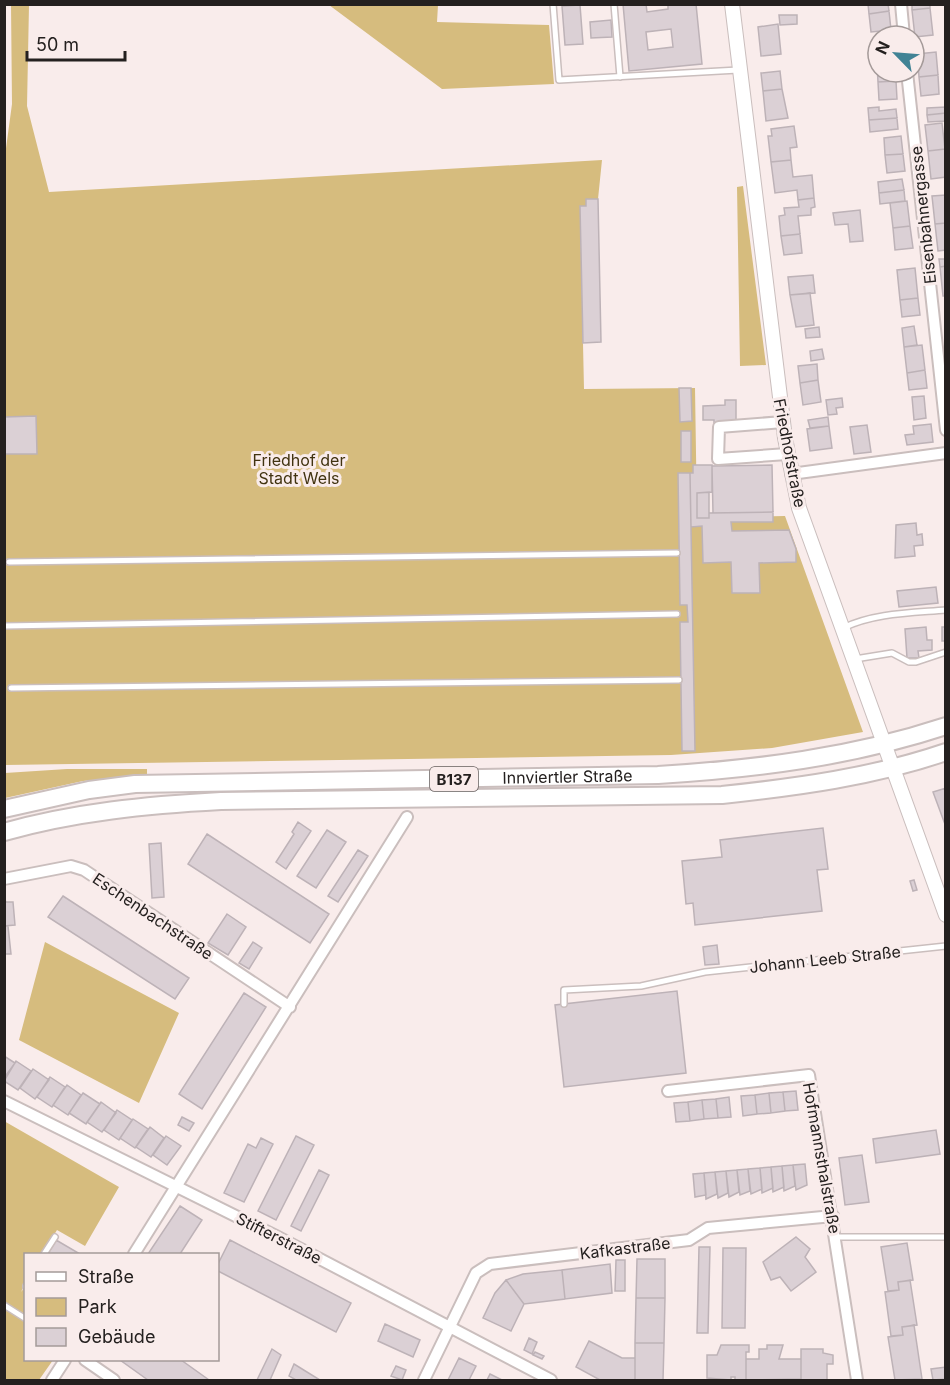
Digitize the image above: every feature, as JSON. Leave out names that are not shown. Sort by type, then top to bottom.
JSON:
[{"type":"main road","name":"Innviertler Straße","points":[[4,809],[89,790],[135,784],[717,772],[775,765],[885,744],[945,726]]},
{"type":"main road","name":"Innviertler Straße","points":[[4,832],[44,821],[147,805],[316,799],[722,795],[785,788],[893,768],[945,752]]},
{"type":"street","name":"Friedhofstraße","points":[[732,4],[791,474],[799,508],[945,915]]},
{"type":"street","points":[[901,4],[903,24]]},
{"type":"street","name":"Eisenbahnergasse","points":[[908,84],[945,430]]},
{"type":"street","points":[[783,422],[719,427],[718,459],[787,454]]},
{"type":"street","points":[[791,474],[945,453]]},
{"type":"street","points":[[135,1253],[177,1188],[216,1119],[290,1007],[407,817]]},
{"type":"street","name":"Eschenbachstraße","points":[[4,879],[71,866],[84,870],[290,1007]]},
{"type":"street","name":"Hofmannsthalstraße","points":[[668,1091],[808,1075],[833,1216],[857,1380]]},
{"type":"street","name":"Stifterstraße","points":[[4,1101],[276,1236],[551,1380]]},
{"type":"street","name":"Kafkastraße","points":[[424,1380],[476,1273],[490,1264],[689,1240],[708,1228],[833,1216]]},
{"type":"street","points":[[52,1380],[64,1361]]},
{"type":"street","points":[[88,1361],[114,1380]]},
{"type":"lane","points":[[553,4],[559,80],[740,70]]},
{"type":"lane","points":[[614,4],[620,77]]},
{"type":"lane","points":[[9,562],[677,553]]},
{"type":"lane","points":[[842,628],[857,621],[877,617],[945,610]]},
{"type":"lane","points":[[4,626],[677,614]]},
{"type":"lane","points":[[853,659],[892,653],[916,662],[945,652]]},
{"type":"lane","points":[[11,688],[679,680]]},
{"type":"lane","name":"Johann Leeb Straße","points":[[564,1004],[564,990],[641,986],[705,972],[945,946]]},
{"type":"lane","points":[[836,1237],[945,1237]]},
{"type":"lane","points":[[45,1253],[55,1238]]},
{"type":"lane","points":[[4,1305],[24,1318]]},
{"type":"green space","name":"Friedhof der Stadt Wels","points":[[11,4],[29,5],[27,106],[49,192],[602,160],[598,199],[587,199],[586,206],[580,207],[584,389],[695,388],[697,518],[785,516],[863,732],[772,748],[671,755],[5,765],[4,163],[12,104]]},
{"type":"green space","points":[[329,5],[438,5],[437,22],[549,25],[554,84],[442,89]]},
{"type":"green space","points":[[743,186],[766,365],[740,366],[737,187]]},
{"type":"green space","points":[[67,769],[147,769],[147,775],[83,781],[5,798],[5,773]]},
{"type":"green space","points":[[45,942],[179,1013],[139,1103],[19,1040]]},
{"type":"green space","points":[[4,1121],[119,1187],[85,1246],[57,1230],[43,1253],[24,1253],[24,1286],[21,1292],[24,1288],[24,1361],[52,1361],[39,1380],[5,1380]]},
{"type":"building","points":[[623,4],[646,4],[647,12],[668,9],[668,4],[696,4],[702,64],[629,71]],"holes":[[[671,29],[673,47],[648,50],[646,32]]]},
{"type":"building","points":[[868,4],[888,4],[889,11],[869,14]]},
{"type":"building","points":[[912,4],[930,4],[930,8],[912,10]]},
{"type":"building","points":[[580,5],[583,44],[565,45],[562,6]]},
{"type":"building","points":[[930,8],[933,35],[926,36],[926,24],[914,24],[912,10]]},
{"type":"building","points":[[889,11],[890,24],[870,24],[869,14]]},
{"type":"building","points":[[779,15],[797,15],[797,24],[780,25]]},
{"type":"building","points":[[611,20],[612,37],[591,38],[590,22]]},
{"type":"building","points":[[778,24],[781,54],[761,56],[758,27]]},
{"type":"building","points":[[936,52],[938,75],[926,76],[926,53]]},
{"type":"building","points":[[780,71],[782,89],[763,91],[761,73]]},
{"type":"building","points":[[938,75],[939,94],[921,96],[920,84],[926,84],[926,76]]},
{"type":"building","points":[[878,84],[896,84],[897,99],[879,100]]},
{"type":"building","points":[[782,89],[788,118],[766,121],[763,91]]},
{"type":"building","points":[[879,107],[879,111],[896,109],[897,118],[869,120],[868,108]]},
{"type":"building","points":[[946,107],[946,113],[927,115],[927,108]]},
{"type":"building","points":[[946,113],[946,121],[928,122],[927,115]]},
{"type":"building","points":[[897,118],[898,129],[870,132],[869,120]]},
{"type":"building","points":[[942,123],[945,149],[928,151],[925,125]]},
{"type":"building","points":[[794,126],[797,147],[790,148],[791,160],[771,162],[768,136],[772,136],[771,129]]},
{"type":"building","points":[[901,136],[903,154],[885,155],[884,138]]},
{"type":"building","points":[[945,149],[946,177],[931,179],[928,151]]},
{"type":"building","points":[[903,154],[905,171],[887,173],[885,155]]},
{"type":"building","points":[[791,160],[793,177],[812,175],[814,198],[798,200],[797,190],[775,193],[771,162]]},
{"type":"building","points":[[902,179],[904,190],[879,193],[878,182]]},
{"type":"building","points":[[904,190],[905,201],[880,204],[879,193]]},
{"type":"building","points":[[946,195],[946,223],[935,224],[932,196]]},
{"type":"building","points":[[814,198],[815,207],[811,208],[811,215],[798,216],[800,234],[781,236],[779,216],[785,215],[784,208],[799,207],[798,200]]},
{"type":"building","points":[[586,199],[598,199],[601,342],[583,343],[580,206],[586,206]]},
{"type":"building","points":[[907,201],[910,226],[893,228],[890,203]]},
{"type":"building","points":[[860,210],[863,241],[850,242],[848,224],[835,225],[833,213]]},
{"type":"building","points":[[946,223],[946,250],[938,251],[935,224]]},
{"type":"building","points":[[910,226],[913,248],[895,250],[893,228]]},
{"type":"building","points":[[800,234],[802,253],[784,255],[781,236]]},
{"type":"building","points":[[939,259],[946,259],[946,266],[940,267]]},
{"type":"building","points":[[946,266],[946,296],[943,296],[940,267]]},
{"type":"building","points":[[915,268],[918,298],[900,300],[897,270]]},
{"type":"building","points":[[813,275],[815,293],[790,295],[788,277]]},
{"type":"building","points":[[810,293],[814,325],[796,327],[790,295]]},
{"type":"building","points":[[918,298],[920,315],[902,317],[900,300]]},
{"type":"building","points":[[914,326],[917,345],[904,347],[902,328]]},
{"type":"building","points":[[819,327],[820,337],[806,338],[805,329]]},
{"type":"building","points":[[922,345],[925,370],[907,373],[904,347]]},
{"type":"building","points":[[822,349],[824,359],[811,361],[810,351]]},
{"type":"building","points":[[817,364],[818,380],[800,383],[798,366]]},
{"type":"building","points":[[925,370],[927,388],[909,390],[907,373]]},
{"type":"building","points":[[818,380],[821,402],[803,405],[800,383]]},
{"type":"building","points":[[679,388],[691,388],[692,421],[680,422]]},
{"type":"building","points":[[924,396],[926,418],[914,420],[912,397]]},
{"type":"building","points":[[842,398],[843,407],[836,408],[837,414],[828,415],[826,400]]},
{"type":"building","points":[[725,400],[736,400],[736,420],[714,423],[714,420],[703,420],[703,406],[725,405]]},
{"type":"building","points":[[36,416],[37,454],[4,454],[4,417]]},
{"type":"building","points":[[828,417],[829,426],[810,428],[808,420]]},
{"type":"building","points":[[931,424],[933,442],[907,445],[905,435],[914,434],[913,426]]},
{"type":"building","points":[[867,425],[871,452],[854,454],[850,427]]},
{"type":"building","points":[[829,426],[832,448],[810,451],[807,429]]},
{"type":"building","points":[[681,431],[691,431],[691,462],[681,462]]},
{"type":"building","points":[[693,465],[712,465],[712,492],[697,493],[697,518],[709,518],[709,513],[773,512],[773,522],[731,522],[732,531],[789,530],[796,549],[796,562],[759,563],[760,593],[732,593],[731,562],[703,563],[702,526],[691,527],[690,473],[693,473]]},
{"type":"building","points":[[772,465],[773,512],[713,513],[712,466]]},
{"type":"building","points":[[678,473],[690,473],[695,751],[682,751],[680,622],[688,622],[687,605],[680,605]]},
{"type":"building","points":[[709,492],[709,518],[697,518],[697,493]]},
{"type":"building","points":[[916,523],[917,535],[922,534],[923,545],[914,546],[915,556],[895,558],[896,525]]},
{"type":"building","points":[[936,587],[938,603],[899,607],[897,591]]},
{"type":"building","points":[[926,627],[927,640],[932,640],[932,650],[918,651],[919,658],[907,658],[905,629]]},
{"type":"building","points":[[942,627],[946,627],[946,641],[942,641]]},
{"type":"building","points":[[946,788],[946,827],[933,792]]},
{"type":"building","points":[[298,822],[311,831],[286,869],[276,862],[294,834],[292,832]]},
{"type":"building","points":[[823,828],[828,869],[817,870],[822,911],[695,925],[693,903],[686,904],[682,861],[722,857],[720,840]]},
{"type":"building","points":[[327,830],[346,842],[316,888],[297,876]]},
{"type":"building","points":[[207,834],[329,914],[310,943],[188,864]]},
{"type":"building","points":[[161,843],[164,897],[152,898],[149,844]]},
{"type":"building","points":[[358,850],[368,856],[338,902],[328,896]]},
{"type":"building","points":[[914,880],[917,890],[913,891],[910,881]]},
{"type":"building","points":[[63,896],[189,978],[175,999],[48,917]]},
{"type":"building","points":[[4,898],[6,902],[13,902],[15,925],[4,926]]},
{"type":"building","points":[[227,914],[246,927],[228,955],[208,943]]},
{"type":"building","points":[[4,926],[8,926],[11,954],[4,954]]},
{"type":"building","points":[[253,942],[262,948],[249,969],[239,963]]},
{"type":"building","points":[[717,945],[719,964],[705,965],[703,947]]},
{"type":"building","points":[[677,991],[686,1073],[564,1087],[555,1005]]},
{"type":"building","points":[[244,993],[266,1007],[202,1109],[179,1094]]},
{"type":"building","points":[[4,1056],[15,1063],[4,1078]]},
{"type":"building","points":[[16,1061],[31,1071],[18,1090],[4,1081]]},
{"type":"building","points":[[33,1069],[49,1080],[35,1099],[20,1088]]},
{"type":"building","points":[[50,1077],[65,1087],[52,1107],[37,1097]]},
{"type":"building","points":[[67,1085],[81,1095],[68,1115],[53,1105]]},
{"type":"building","points":[[796,1091],[798,1110],[785,1111],[783,1092]]},
{"type":"building","points":[[783,1092],[785,1111],[771,1113],[769,1093]]},
{"type":"building","points":[[83,1093],[100,1104],[86,1124],[69,1113]]},
{"type":"building","points":[[769,1093],[771,1113],[757,1114],[755,1095]]},
{"type":"building","points":[[755,1095],[757,1114],[743,1116],[741,1096]]},
{"type":"building","points":[[729,1097],[731,1117],[718,1118],[716,1099]]},
{"type":"building","points":[[716,1099],[718,1118],[704,1119],[702,1100]]},
{"type":"building","points":[[702,1100],[704,1119],[690,1121],[688,1102]]},
{"type":"building","points":[[101,1102],[116,1113],[102,1132],[87,1122]]},
{"type":"building","points":[[688,1102],[690,1121],[676,1122],[674,1103]]},
{"type":"building","points":[[117,1110],[132,1120],[119,1140],[104,1130]]},
{"type":"building","points":[[182,1117],[194,1123],[189,1131],[178,1125]]},
{"type":"building","points":[[133,1119],[148,1129],[135,1148],[120,1138]]},
{"type":"building","points":[[150,1127],[164,1138],[151,1157],[136,1147]]},
{"type":"building","points":[[936,1130],[940,1154],[876,1163],[873,1139]]},
{"type":"building","points":[[166,1136],[181,1146],[167,1165],[153,1155]]},
{"type":"building","points":[[296,1136],[314,1145],[276,1220],[258,1211]]},
{"type":"building","points":[[261,1138],[273,1144],[244,1202],[224,1193],[248,1144],[256,1148]]},
{"type":"building","points":[[862,1155],[869,1202],[845,1205],[839,1158]]},
{"type":"building","points":[[805,1164],[807,1185],[796,1190],[793,1165]]},
{"type":"building","points":[[793,1165],[795,1186],[784,1191],[782,1166]]},
{"type":"building","points":[[782,1166],[784,1187],[773,1192],[771,1167]]},
{"type":"building","points":[[771,1167],[773,1188],[762,1193],[760,1168]]},
{"type":"building","points":[[760,1168],[762,1189],[751,1194],[748,1169]]},
{"type":"building","points":[[748,1169],[750,1191],[740,1195],[737,1170]]},
{"type":"building","points":[[319,1170],[329,1175],[301,1231],[291,1226]]},
{"type":"building","points":[[737,1170],[739,1192],[729,1197],[726,1171]]},
{"type":"building","points":[[726,1171],[728,1193],[718,1198],[715,1172]]},
{"type":"building","points":[[715,1172],[717,1194],[706,1199],[704,1173]]},
{"type":"building","points":[[704,1173],[706,1195],[695,1197],[693,1174]]},
{"type":"building","points":[[180,1206],[202,1220],[181,1253],[149,1253]]},
{"type":"building","points":[[796,1237],[810,1249],[805,1257],[816,1272],[791,1291],[780,1277],[771,1280],[763,1262]]},
{"type":"building","points":[[56,1240],[78,1253],[49,1253]]},
{"type":"building","points":[[230,1240],[351,1303],[336,1332],[219,1272],[219,1262]]},
{"type":"building","points":[[907,1243],[913,1280],[898,1282],[899,1290],[888,1291],[881,1247]]},
{"type":"building","points":[[699,1247],[710,1247],[708,1333],[697,1333]]},
{"type":"building","points":[[723,1248],[746,1248],[745,1328],[722,1328]]},
{"type":"building","points":[[637,1259],[665,1259],[665,1298],[636,1298]]},
{"type":"building","points":[[616,1260],[625,1260],[625,1291],[615,1291]]},
{"type":"building","points":[[610,1264],[612,1293],[565,1299],[562,1270]]},
{"type":"building","points":[[562,1270],[565,1299],[524,1304],[506,1280],[523,1274]]},
{"type":"building","points":[[506,1280],[524,1304],[511,1331],[483,1318],[495,1293]]},
{"type":"building","points":[[910,1280],[917,1325],[902,1327],[903,1335],[891,1336],[885,1292],[899,1290],[898,1282]]},
{"type":"building","points":[[636,1298],[665,1298],[664,1343],[635,1343]]},
{"type":"building","points":[[385,1324],[420,1340],[413,1357],[378,1341]]},
{"type":"building","points":[[914,1325],[922,1379],[895,1380],[888,1337],[903,1335],[902,1327]]},
{"type":"building","points":[[529,1338],[537,1342],[532,1354],[524,1350]]},
{"type":"building","points":[[589,1341],[622,1358],[635,1358],[635,1380],[600,1380],[576,1367]]},
{"type":"building","points":[[635,1343],[664,1343],[663,1380],[635,1380]]},
{"type":"building","points":[[721,1345],[749,1345],[749,1352],[746,1352],[746,1380],[735,1380],[735,1377],[731,1377],[731,1380],[707,1378],[707,1355],[717,1355]]},
{"type":"building","points":[[767,1345],[783,1345],[779,1359],[801,1359],[801,1379],[746,1380],[746,1359],[759,1359],[759,1349],[767,1349]]},
{"type":"building","points":[[272,1349],[281,1355],[270,1380],[257,1380]]},
{"type":"building","points":[[801,1349],[823,1349],[823,1353],[833,1355],[833,1364],[827,1364],[827,1380],[801,1380]]},
{"type":"building","points":[[535,1352],[544,1356],[542,1359],[533,1355]]},
{"type":"building","points":[[459,1358],[476,1366],[469,1380],[448,1380]]},
{"type":"building","points":[[121,1361],[182,1361],[209,1380],[148,1380]]},
{"type":"building","points":[[294,1364],[320,1380],[296,1380],[289,1376]]},
{"type":"building","points":[[396,1366],[406,1370],[402,1380],[391,1376]]},
{"type":"building","points":[[946,1367],[946,1379],[933,1380],[931,1369]]},
{"type":"building","points":[[490,1374],[502,1380],[487,1380]]}]
